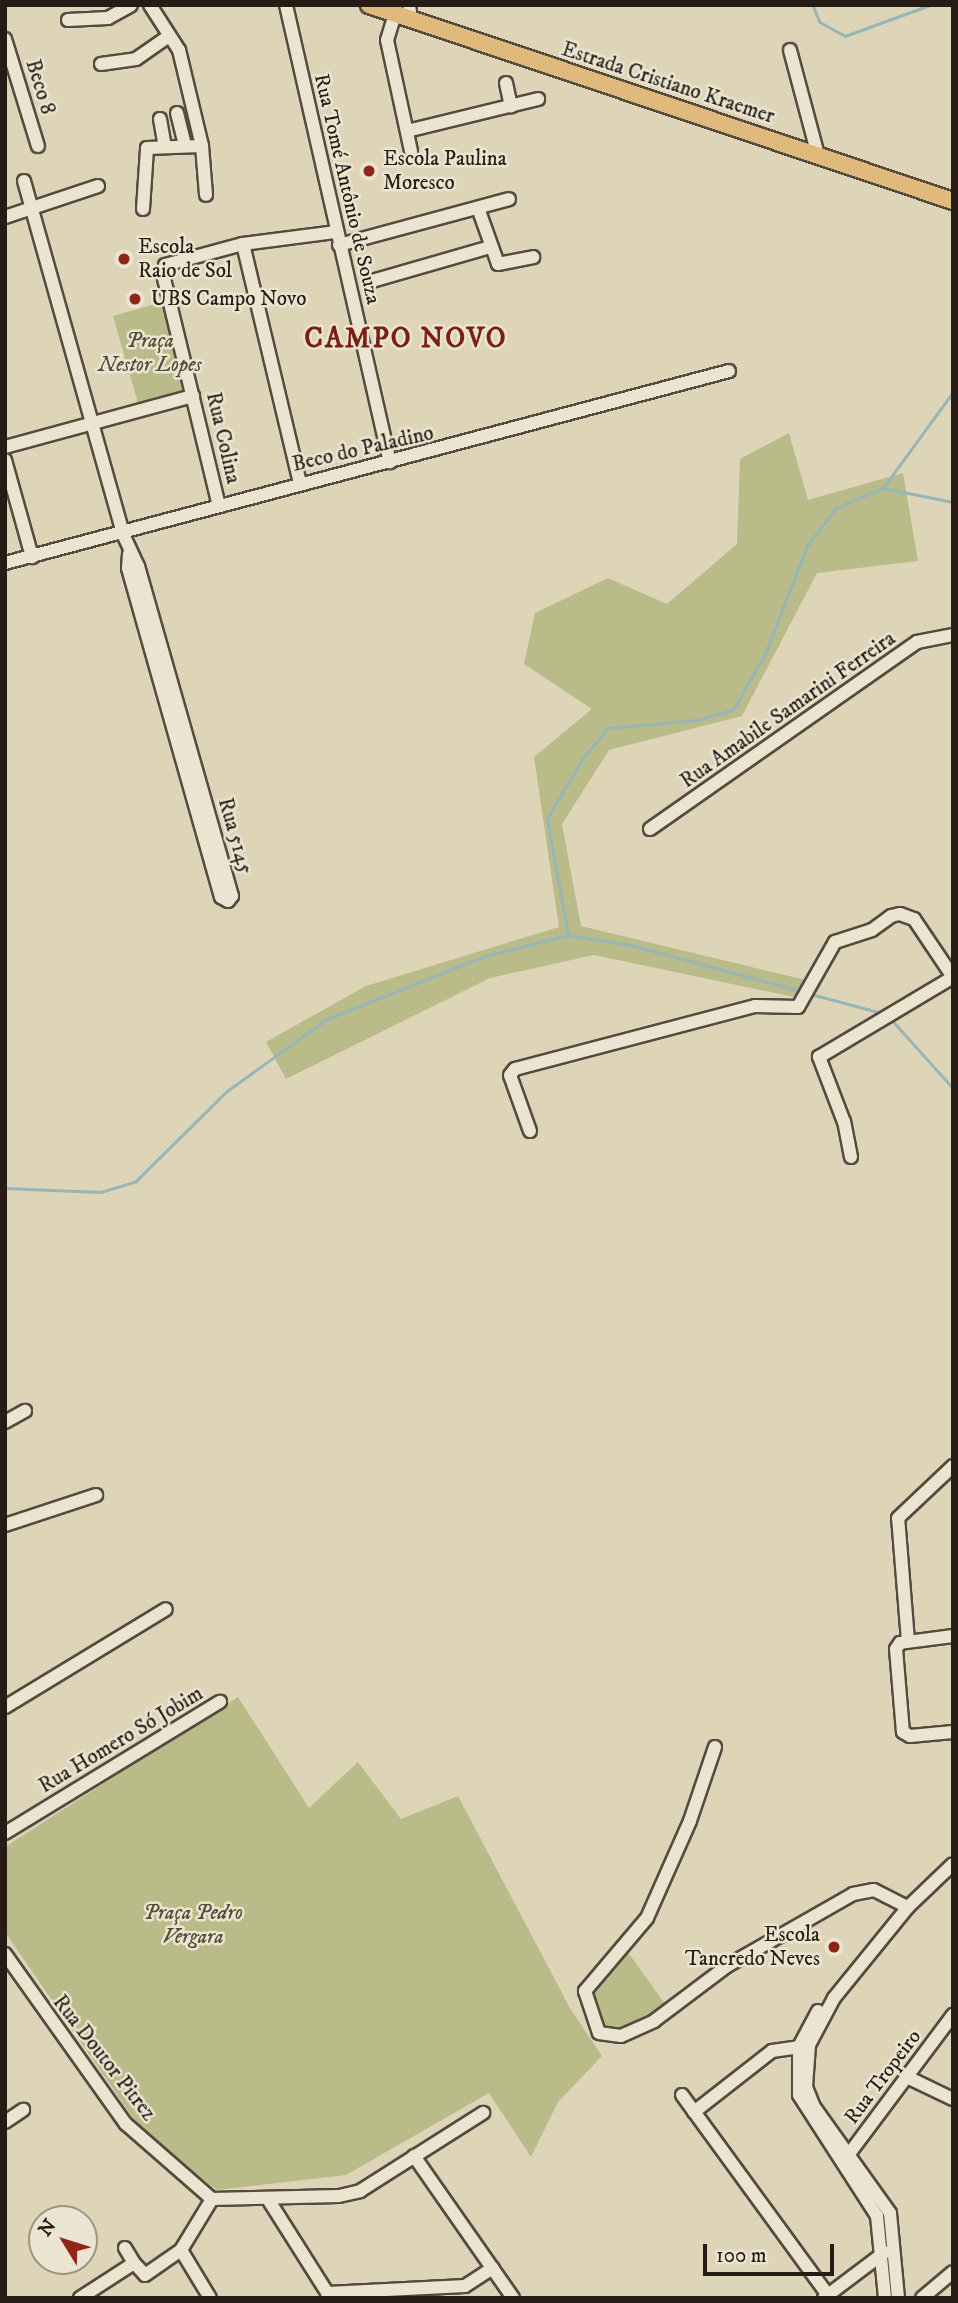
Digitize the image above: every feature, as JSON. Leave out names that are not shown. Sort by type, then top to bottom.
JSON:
[{"type":"main road","name":"Estrada Cristiano Kraemer","points":[[369,5],[405,13],[953,201]]},
{"type":"street","points":[[68,20],[108,18],[131,5]]},
{"type":"street","points":[[150,5],[179,50],[202,146],[206,195]]},
{"type":"street","name":"Rua Tomé Antônio de Souza","points":[[286,5],[390,462]]},
{"type":"street","points":[[405,13],[387,40],[411,151]]},
{"type":"street","points":[[101,64],[136,59],[169,36]]},
{"type":"street","name":"Beco 8","points":[[5,38],[38,146]]},
{"type":"street","points":[[790,50],[818,155]]},
{"type":"street","points":[[506,83],[511,106]]},
{"type":"street","points":[[407,131],[538,99]]},
{"type":"street","points":[[177,113],[185,146]]},
{"type":"street","points":[[160,119],[165,146]]},
{"type":"street","points":[[143,209],[145,151],[165,146],[202,146]]},
{"type":"street","name":"Rua 5145","points":[[24,181],[129,554],[128,568],[232,896],[228,901],[221,897],[188,758]]},
{"type":"street","points":[[5,217],[99,186]]},
{"type":"street","name":"Rua Colina","points":[[219,506],[163,274],[165,265],[243,244],[338,239],[509,199]]},
{"type":"street","points":[[478,208],[498,264],[533,257]]},
{"type":"street","points":[[243,244],[300,484]]},
{"type":"street","points":[[372,281],[490,247]]},
{"type":"street","name":"Beco do Paladino","points":[[5,563],[123,534],[300,484],[729,371]]},
{"type":"street","points":[[5,447],[193,396]]},
{"type":"street","points":[[5,460],[32,557]]},
{"type":"street","name":"Rua Amabile Samarini Ferreira","points":[[650,829],[917,642],[953,635]]},
{"type":"street","points":[[530,1131],[510,1074],[514,1069],[755,1006],[798,1007],[835,942],[872,930],[891,916],[900,914],[914,919],[953,977],[819,1057],[844,1122],[851,1157]]},
{"type":"street","points":[[5,1422],[25,1411]]},
{"type":"street","points":[[908,1641],[898,1518],[953,1466]]},
{"type":"street","points":[[5,1525],[96,1495]]},
{"type":"street","points":[[5,1707],[166,1609]]},
{"type":"street","points":[[953,1636],[908,1641],[895,1649],[903,1732],[910,1736],[953,1732]]},
{"type":"street","name":"Rua Homero Só Jobim","points":[[5,1833],[220,1702]]},
{"type":"street","points":[[715,1748],[690,1821],[647,1918],[585,1991],[599,2033],[621,2036],[654,2021],[727,1966],[853,1894],[874,1890],[908,1907]]},
{"type":"street","points":[[898,2298],[890,2213],[847,2157],[814,2107],[806,2087],[804,2046],[834,1998],[908,1907],[953,1864]]},
{"type":"street","name":"Rua Doutor Pitrez","points":[[5,1954],[126,2124],[212,2199]]},
{"type":"street","name":"Rua Tropeiro","points":[[847,2157],[953,2015]]},
{"type":"street","points":[[694,2112],[772,2051],[804,2046]]},
{"type":"street","points":[[907,2077],[953,2099]]},
{"type":"street","points":[[682,2095],[826,2296],[894,2245]]},
{"type":"street","points":[[5,2122],[23,2110]]},
{"type":"street","points":[[125,2248],[143,2275],[181,2250],[212,2199],[268,2199],[360,2191],[483,2113]]},
{"type":"street","points":[[414,2156],[513,2298]]},
{"type":"street","points":[[847,2157],[877,2216],[885,2298]]},
{"type":"street","points":[[268,2199],[328,2295],[464,2286],[493,2268]]},
{"type":"street","points":[[181,2250],[210,2298]]},
{"type":"street","points":[[80,2298],[134,2263]]},
{"type":"street","points":[[922,2298],[953,2272]]},
{"type":"green space","name":"Praça Nestor Lopes","points":[[162,302],[187,389],[138,404],[113,316]]},
{"type":"green space","points":[[789,433],[808,500],[903,473],[918,561],[817,573],[742,716],[609,750],[562,824],[581,926],[806,980],[799,998],[594,955],[490,978],[286,1079],[266,1042],[366,986],[559,927],[534,757],[592,709],[524,664],[535,613],[608,578],[667,604],[737,544],[740,459]]},
{"type":"green space","name":"Praça Pedro Vergara","points":[[238,1697],[309,1808],[358,1762],[401,1819],[458,1796],[571,2010],[602,2056],[558,2102],[531,2157],[489,2093],[346,2175],[217,2190],[144,2134],[5,1932],[5,1847]]},
{"type":"green space","points":[[627,1951],[666,2005],[623,2030],[606,2028],[591,1988]]},
{"type":"waterway","points":[[813,5],[820,22],[845,36],[930,5]]},
{"type":"waterway","points":[[883,488],[953,392]]},
{"type":"waterway","points":[[568,935],[547,819],[583,758],[608,728],[697,720],[733,710],[765,654],[807,546],[836,508],[883,488],[953,502]]},
{"type":"waterway","points":[[5,1188],[101,1192],[136,1181],[227,1091],[327,1019],[485,956],[568,935],[635,946],[801,991]]},
{"type":"waterway","points":[[811,994],[882,1013]]},
{"type":"waterway","points":[[892,1020],[953,1088]]},
{"type":"place","name":"Escola Paulina Moresco","points":[[369,171]]},
{"type":"place","name":"Escola Raio de Sol","points":[[124,259]]},
{"type":"place","name":"UBS Campo Novo","points":[[135,299]]},
{"type":"place","name":"Escola Tancredo Neves","points":[[834,1947]]},
{"type":"district","name":"CAMPO NOVO","points":[[406,339]]}]
